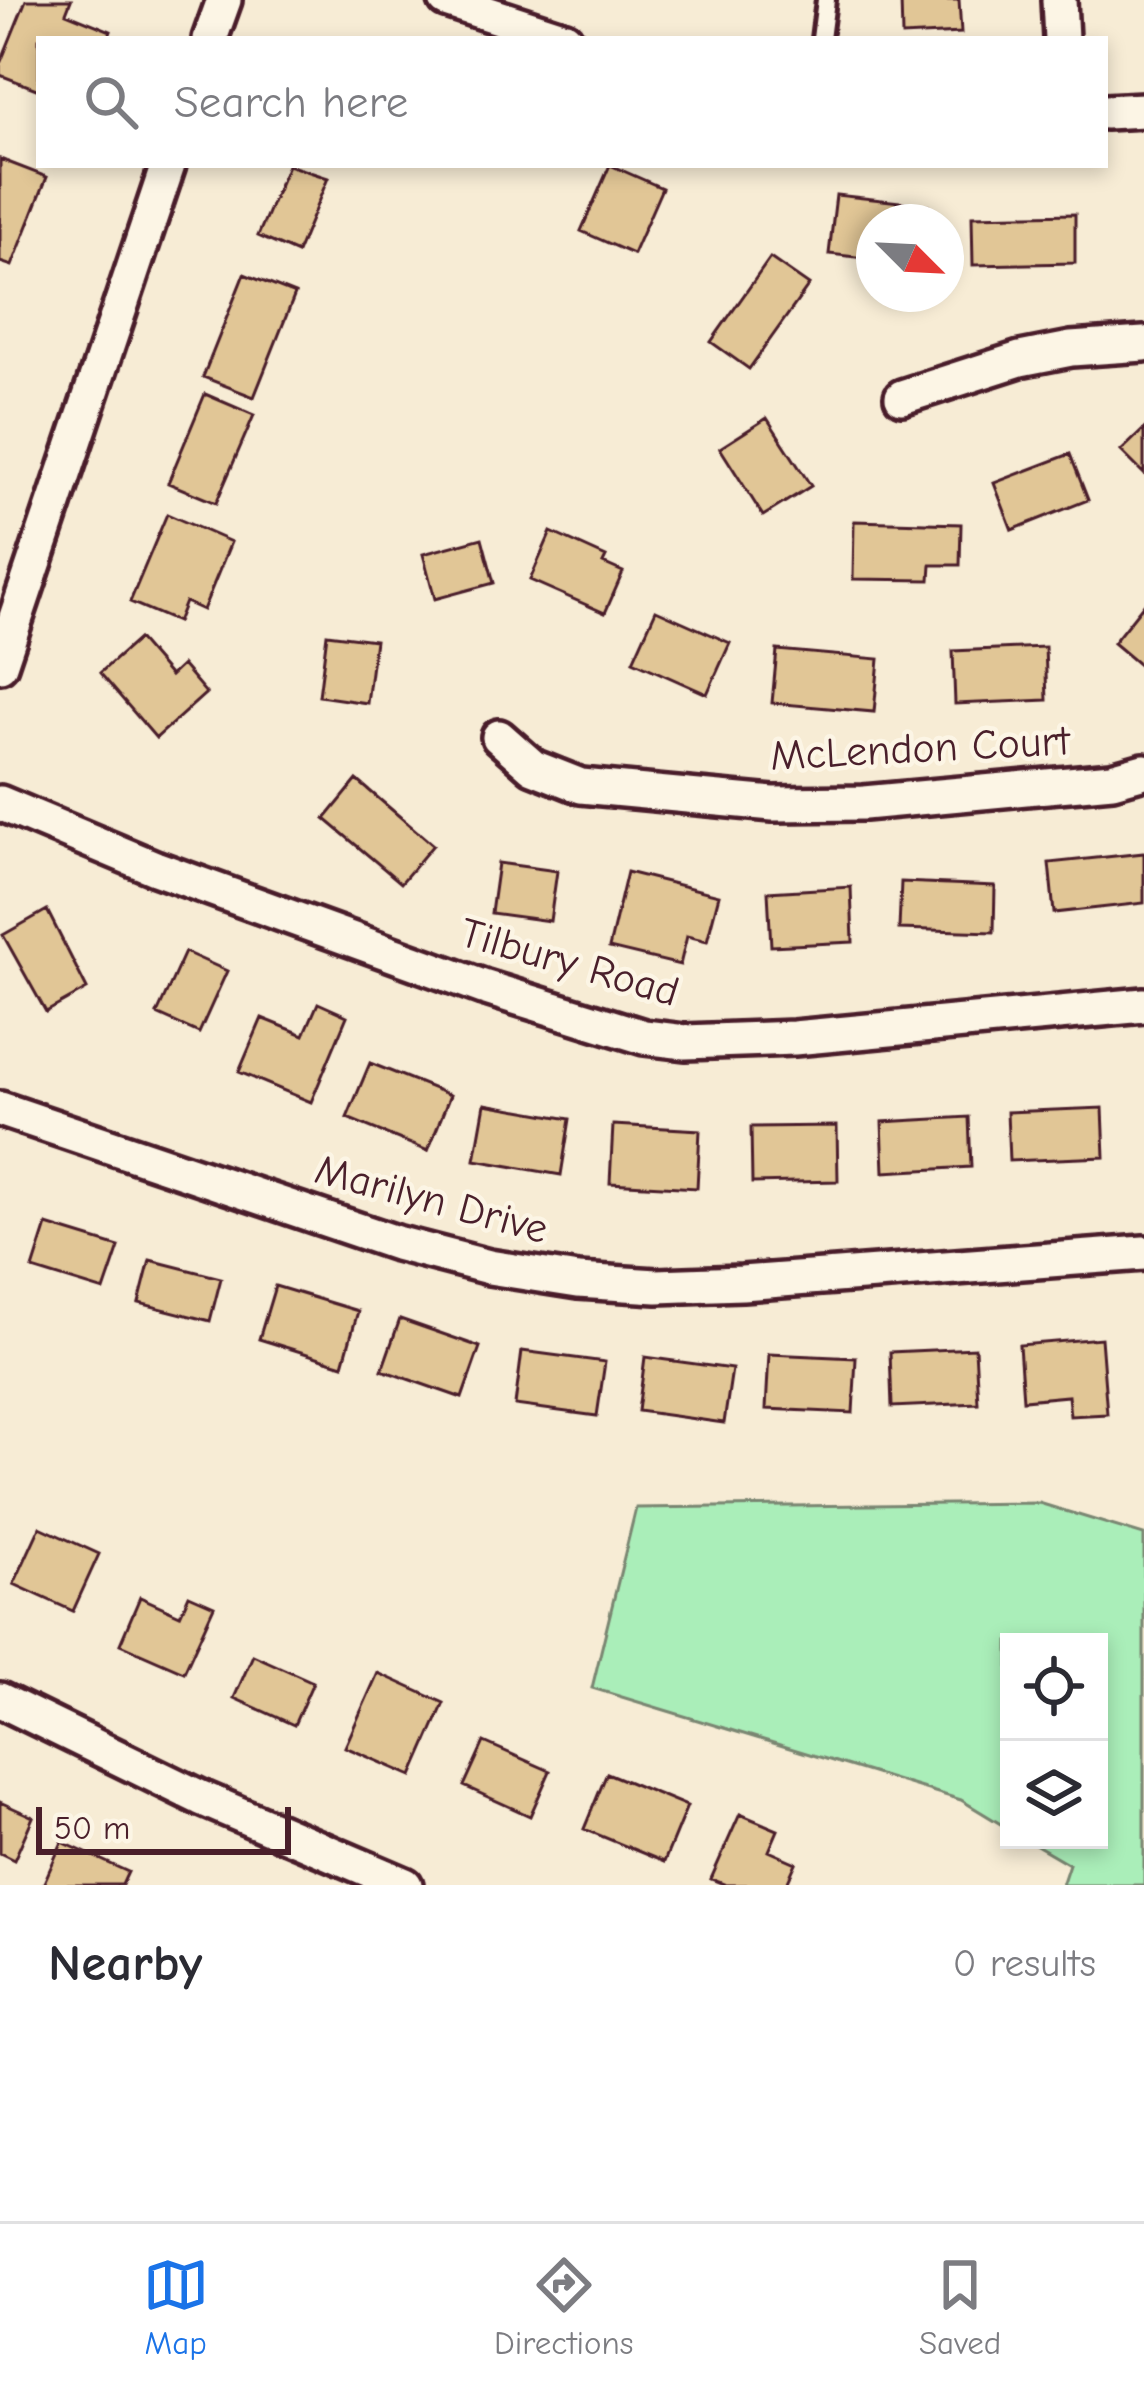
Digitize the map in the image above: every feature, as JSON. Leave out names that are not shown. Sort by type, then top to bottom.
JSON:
[{"type":"street","points":[[211,36],[224,0]]},
{"type":"street","points":[[446,0],[556,36]]},
{"type":"street","points":[[1059,0],[1061,36]]},
{"type":"street","points":[[1108,112],[1144,110]]},
{"type":"street","points":[[0,665],[167,168]]},
{"type":"street","points":[[902,397],[1021,359],[1071,349],[1144,344]]},
{"type":"street","name":"McLendon Court","points":[[499,737],[533,766],[581,786],[773,804],[864,803],[1112,780],[1144,771]]},
{"type":"street","name":"Tilbury Road","points":[[0,803],[155,868],[483,987],[644,1037],[685,1042],[794,1038],[1144,1005]]},
{"type":"street","name":"Marilyn Drive","points":[[0,1108],[396,1243],[489,1267],[578,1281],[657,1286],[742,1283],[1144,1253]]},
{"type":"street","points":[[0,1700],[201,1798],[405,1885]]},
{"type":"lane","points":[[821,36],[826,0]]},
{"type":"green space","points":[[1039,1503],[1144,1535],[1144,1885],[1062,1885],[1069,1864],[1043,1849],[1108,1849],[1108,1633],[1000,1633],[1000,1824],[961,1800],[592,1688],[636,1508]]},
{"type":"building","points":[[26,0],[71,0],[66,13],[111,31],[109,36],[36,36],[36,89],[0,75],[0,64]]},
{"type":"building","points":[[901,0],[959,0],[961,33],[902,36]]},
{"type":"building","points":[[0,159],[47,177],[12,266],[0,262]]},
{"type":"building","points":[[287,168],[328,178],[297,253],[258,236]]},
{"type":"building","points":[[609,168],[662,188],[633,254],[581,231]]},
{"type":"building","points":[[836,195],[919,204],[856,204],[856,257],[829,254]]},
{"type":"building","points":[[1075,214],[1075,263],[973,265],[972,216]]},
{"type":"building","points":[[770,258],[809,285],[749,369],[711,342]]},
{"type":"building","points":[[244,274],[295,294],[254,397],[203,377]]},
{"type":"building","points":[[205,394],[254,415],[216,503],[168,483]]},
{"type":"building","points":[[767,418],[811,486],[763,516],[720,448]]},
{"type":"building","points":[[1144,429],[1144,474],[1121,451]]},
{"type":"building","points":[[1070,454],[1088,500],[1012,530],[994,483]]},
{"type":"building","points":[[167,514],[231,542],[203,610],[185,602],[177,622],[130,602]]},
{"type":"building","points":[[854,521],[961,524],[960,565],[931,565],[930,580],[853,579]]},
{"type":"building","points":[[551,532],[606,557],[603,563],[623,572],[605,613],[530,580]]},
{"type":"building","points":[[482,538],[494,583],[435,599],[423,554]]},
{"type":"building","points":[[1144,604],[1144,669],[1113,643]]},
{"type":"building","points":[[656,610],[730,643],[707,694],[633,661]]},
{"type":"building","points":[[327,634],[375,640],[367,703],[319,696]]},
{"type":"building","points":[[138,639],[170,676],[182,665],[206,693],[156,738],[100,673]]},
{"type":"building","points":[[1045,647],[1047,700],[955,704],[953,651]]},
{"type":"building","points":[[777,650],[879,659],[874,712],[772,703]]},
{"type":"building","points":[[357,780],[433,845],[401,883],[325,819]]},
{"type":"building","points":[[1144,853],[1144,903],[1054,913],[1049,863]]},
{"type":"building","points":[[498,863],[557,871],[550,921],[491,913]]},
{"type":"building","points":[[627,872],[719,895],[707,941],[687,936],[680,965],[609,948]]},
{"type":"building","points":[[901,882],[995,886],[994,932],[899,929]]},
{"type":"building","points":[[851,887],[853,942],[771,946],[768,892]]},
{"type":"building","points":[[47,910],[87,989],[46,1012],[3,935]]},
{"type":"building","points":[[185,952],[227,971],[199,1033],[157,1014]]},
{"type":"building","points":[[318,1003],[347,1016],[311,1102],[239,1072],[262,1018],[304,1035]]},
{"type":"building","points":[[370,1063],[450,1095],[428,1151],[347,1118]]},
{"type":"building","points":[[485,1104],[570,1119],[561,1175],[475,1160]]},
{"type":"building","points":[[1103,1108],[1105,1157],[1009,1161],[1007,1112]]},
{"type":"building","points":[[969,1117],[971,1167],[884,1172],[882,1122]]},
{"type":"building","points":[[613,1125],[700,1130],[697,1188],[610,1183]]},
{"type":"building","points":[[837,1126],[838,1181],[752,1183],[751,1127]]},
{"type":"building","points":[[47,1225],[119,1247],[104,1291],[33,1269]]},
{"type":"building","points":[[150,1260],[221,1278],[210,1321],[139,1303]]},
{"type":"building","points":[[275,1286],[358,1311],[343,1365],[259,1339]]},
{"type":"building","points":[[400,1319],[480,1347],[462,1398],[382,1370]]},
{"type":"building","points":[[1101,1338],[1107,1414],[1070,1416],[1068,1396],[1023,1400],[1019,1345]]},
{"type":"building","points":[[975,1348],[978,1403],[892,1407],[890,1352]]},
{"type":"building","points":[[522,1351],[605,1362],[597,1416],[515,1405]]},
{"type":"building","points":[[769,1354],[856,1358],[853,1413],[766,1409]]},
{"type":"building","points":[[645,1357],[732,1369],[724,1423],[638,1411]]},
{"type":"building","points":[[40,1527],[99,1554],[73,1611],[14,1584]]},
{"type":"building","points":[[189,1595],[214,1606],[184,1672],[120,1644],[140,1597],[180,1615]]},
{"type":"building","points":[[253,1655],[313,1682],[294,1725],[234,1698]]},
{"type":"building","points":[[378,1673],[444,1703],[412,1776],[345,1747]]},
{"type":"building","points":[[484,1742],[550,1771],[530,1816],[464,1786]]},
{"type":"building","points":[[607,1773],[687,1806],[664,1862],[584,1829]]},
{"type":"building","points":[[0,1802],[33,1817],[14,1860],[0,1853]]},
{"type":"building","points":[[740,1814],[778,1830],[769,1851],[796,1863],[786,1885],[726,1885],[711,1879]]},
{"type":"building","points":[[62,1842],[128,1872],[122,1885],[43,1885]]}]
